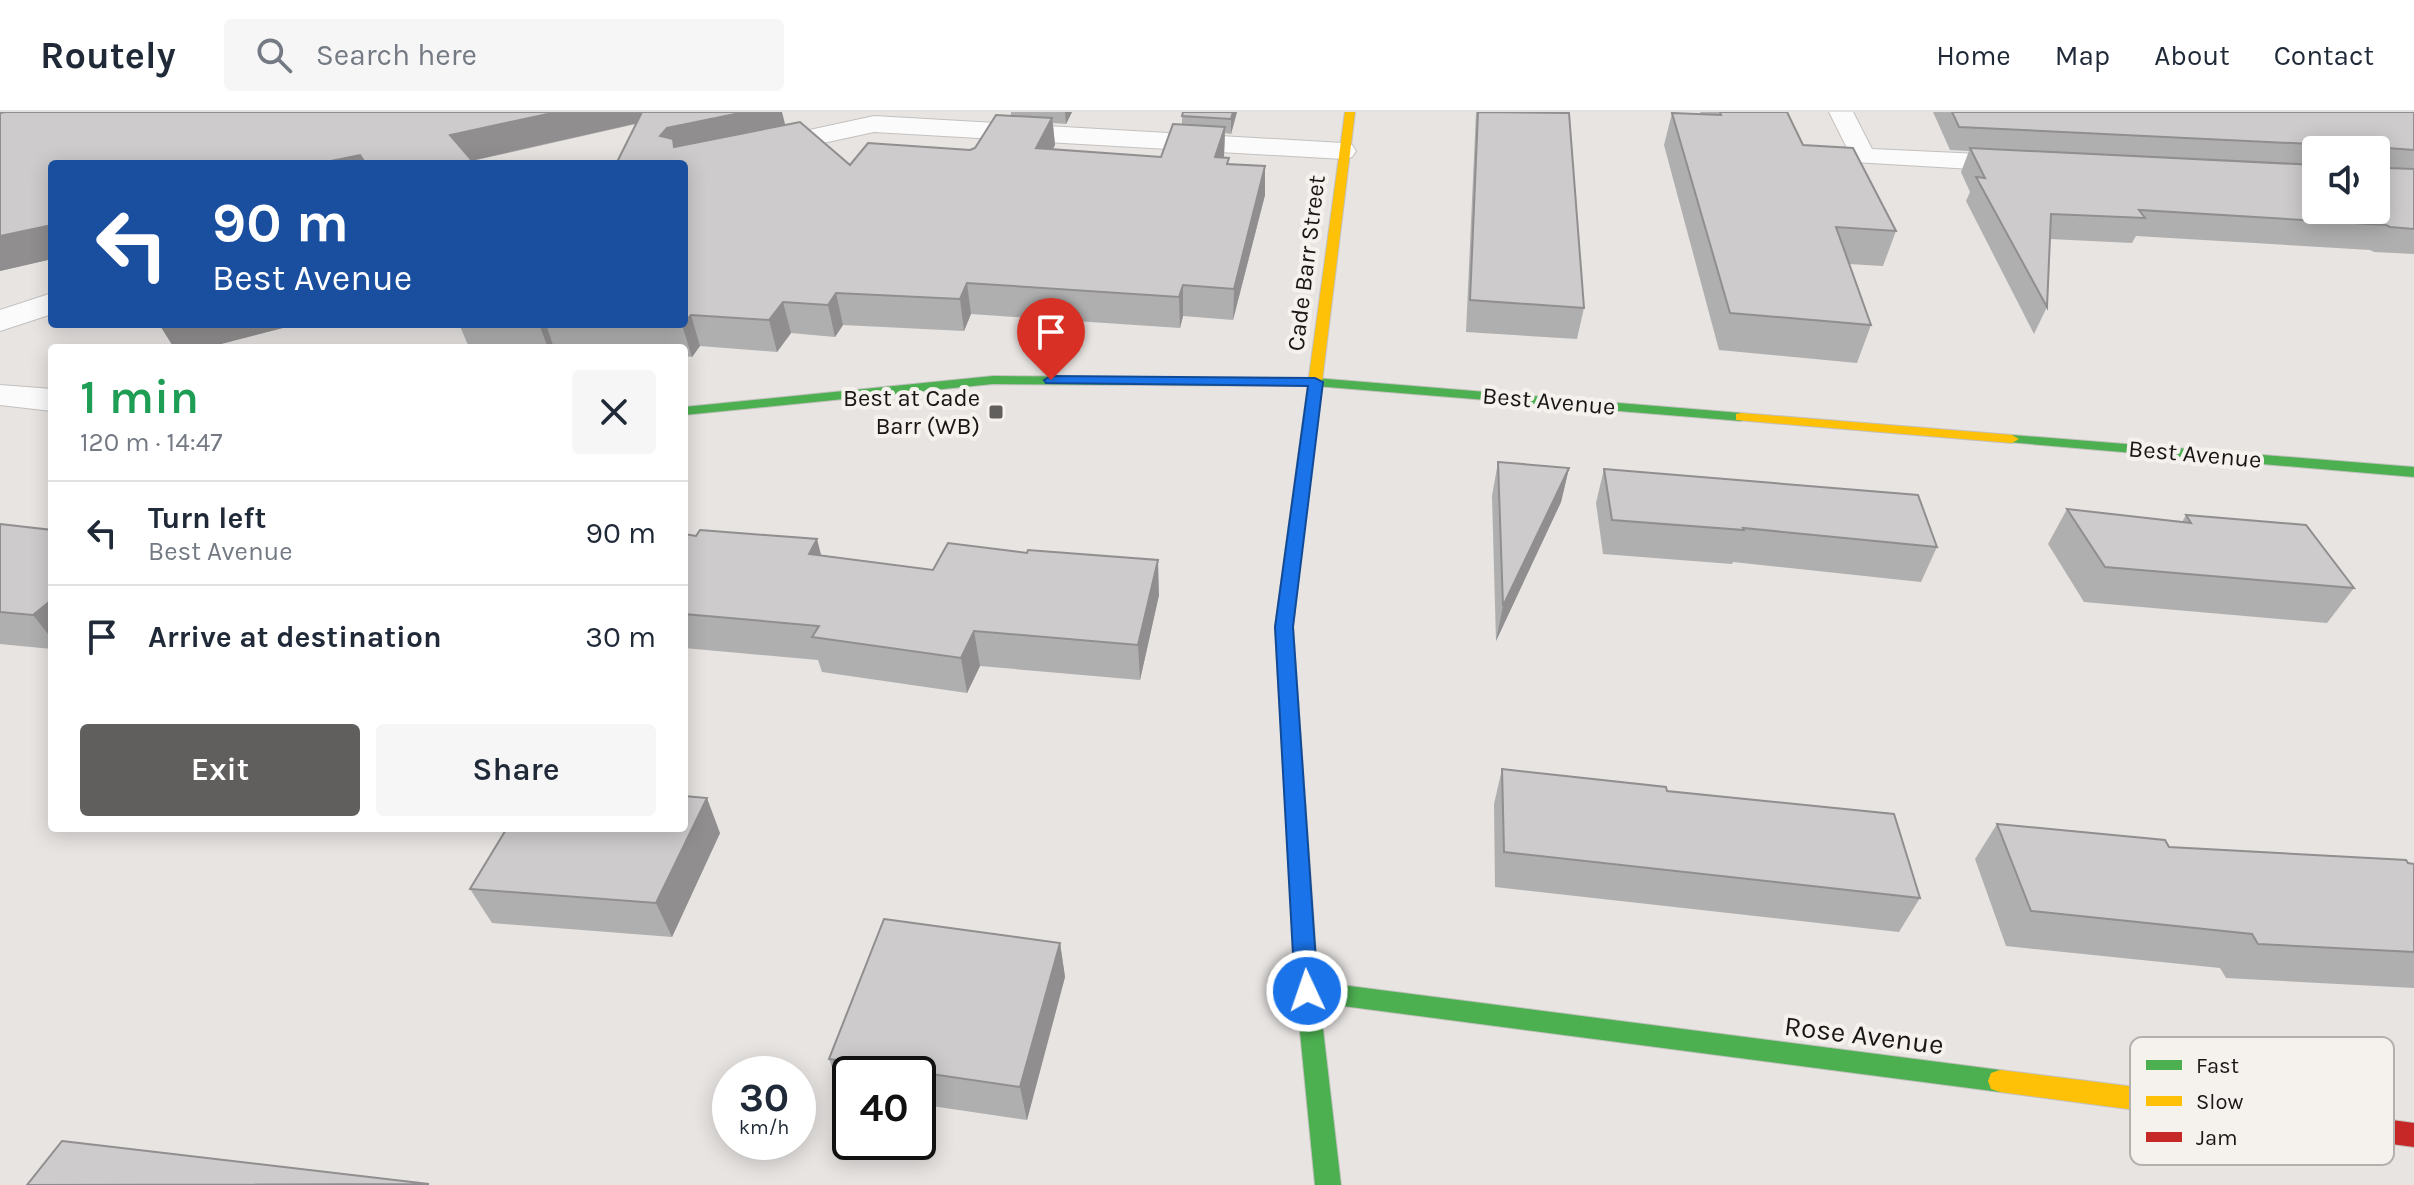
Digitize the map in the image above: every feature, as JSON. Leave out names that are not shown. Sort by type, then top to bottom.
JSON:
[{"type":"street","name":"Cade Barr Street","points":[[1328,1185],[1307,991],[1284,627],[1350,112]]},
{"type":"street","points":[[1841,112],[1863,156],[2050,165]]},
{"type":"street","points":[[688,164],[879,118],[1343,151]]},
{"type":"street","points":[[0,321],[48,304]]},
{"type":"street","name":"Best Avenue","points":[[688,411],[993,380],[1315,382],[2414,472]]},
{"type":"street","points":[[0,395],[48,400]]},
{"type":"street","name":"Rose Avenue","points":[[1307,991],[2130,1098]]},
{"type":"street","name":"Rose Avenue","points":[[2394,1132],[2414,1135]]},
{"type":"building","points":[[557,112],[450,135],[472,160],[363,160],[360,155],[336,160],[48,160],[48,226],[0,236],[0,113]]},
{"type":"building","points":[[642,112],[745,112],[667,128],[660,136],[673,139],[674,147],[800,122],[850,165],[868,143],[970,150],[975,148],[996,115],[1052,118],[1036,148],[1161,157],[1173,124],[1225,127],[1215,157],[1229,158],[1227,164],[1265,166],[1234,289],[1183,285],[1179,297],[967,283],[960,299],[836,293],[828,305],[783,302],[769,320],[691,315],[688,318],[688,160],[618,160]]},
{"type":"building","points":[[1183,112],[1233,112],[1231,119],[1182,116]]},
{"type":"building","points":[[1478,112],[1569,113],[1584,308],[1470,300]]},
{"type":"building","points":[[1720,112],[1787,112],[1803,145],[1853,148],[1896,231],[1836,227],[1871,325],[1730,313],[1672,113],[1721,115]]},
{"type":"building","points":[[1952,112],[2414,112],[2414,150],[2390,148],[2390,136],[2302,136],[2302,144],[1959,127]]},
{"type":"building","points":[[1970,148],[2302,164],[2302,220],[2139,210],[2145,218],[2051,214],[2047,307],[1976,177],[1985,178]]},
{"type":"building","points":[[2390,168],[2414,169],[2414,229],[2370,224],[2390,224]]},
{"type":"building","points":[[1498,462],[1569,468],[1503,606]]},
{"type":"building","points":[[1604,469],[1918,495],[1937,547],[1743,528],[1612,520]]},
{"type":"building","points":[[2067,509],[2191,523],[2186,515],[2306,525],[2354,588],[2105,567]]},
{"type":"building","points":[[0,524],[48,530],[48,603],[33,615],[0,612]]},
{"type":"building","points":[[700,530],[817,539],[809,554],[933,570],[948,543],[1027,553],[1028,550],[1158,560],[1138,645],[974,631],[961,658],[812,637],[819,626],[688,614],[688,535],[696,536]]},
{"type":"building","points":[[1502,769],[1666,787],[1667,791],[1894,814],[1920,898],[1504,852]]},
{"type":"building","points":[[688,796],[707,798],[656,903],[470,889],[505,832],[688,832]]},
{"type":"building","points":[[1997,824],[2165,840],[2169,847],[2406,860],[2414,864],[2414,952],[2258,944],[2252,934],[2031,911]]},
{"type":"building","points":[[884,919],[1060,943],[1020,1087],[936,1075],[936,1056],[832,1056],[832,1059],[829,1059]]},
{"type":"building","points":[[62,1141],[429,1184],[27,1185]]},
{"type":"traffic: fast","points":[[688,411],[993,380],[1315,382],[1741,417]]},
{"type":"traffic: fast","points":[[2012,439],[2414,472]]},
{"type":"traffic: fast","points":[[1295,538],[1284,627],[1307,991],[1328,1185]]},
{"type":"traffic: fast","points":[[1307,991],[2000,1081]]},
{"type":"traffic: slow","points":[[1295,538],[1350,112]]},
{"type":"traffic: slow","points":[[1741,417],[2012,439]]},
{"type":"traffic: slow","points":[[2000,1081],[2130,1098]]},
{"type":"traffic: jam","points":[[2394,1132],[2414,1135]]},
{"type":"place","name":"Best at Cade Barr (WB)","points":[[996,412]]},
{"type":"route","points":[[1051,380],[1315,382],[1284,627],[1307,991]]}]
